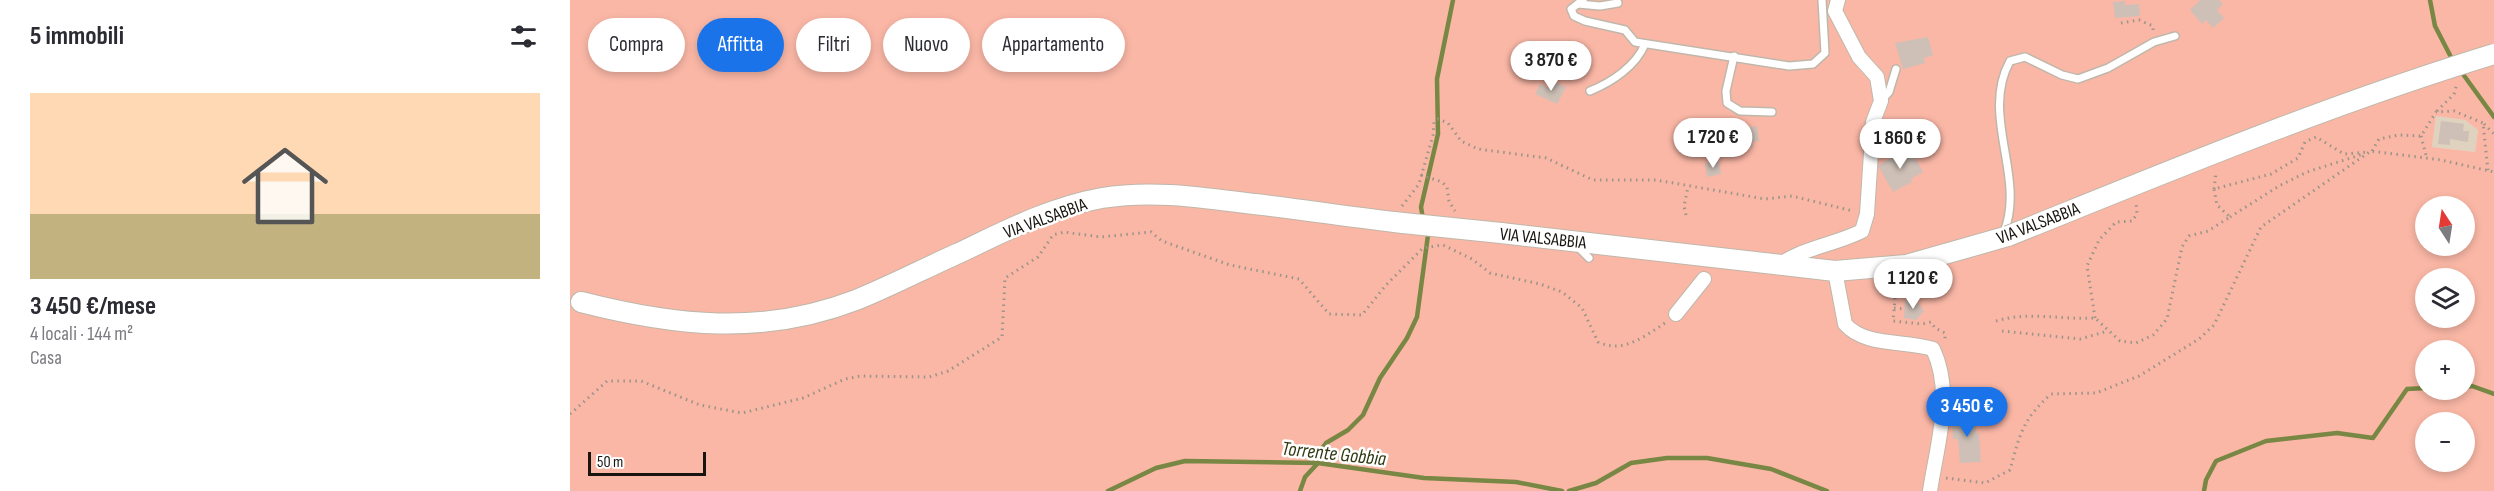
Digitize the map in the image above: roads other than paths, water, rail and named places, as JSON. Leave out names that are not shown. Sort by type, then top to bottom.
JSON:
[{"type":"main road","name":"VIA VALSABBIA","points":[[581,302],[636,316],[691,323],[737,324],[780,321],[856,300],[1036,217],[1083,202],[1123,195],[1186,195],[1397,222],[1835,271],[1905,265],[2005,237],[2208,156],[2446,69],[2494,54]]},
{"type":"street","points":[[1779,265],[1796,254],[1845,240],[1862,231],[1867,214],[1873,122],[1881,101],[1877,77],[1859,57],[1835,11],[1838,0]]},
{"type":"street","points":[[1835,271],[1835,304],[1845,324],[1856,335],[1917,344],[1933,349],[1942,368],[1944,399],[1930,491]]},
{"type":"street","points":[[1676,314],[1704,279]]},
{"type":"lane","points":[[1618,3],[1600,6],[1580,2],[1571,9],[1574,16],[1586,21],[1625,30],[1635,42],[1789,66],[1813,64],[1825,52],[1822,0]]},
{"type":"lane","points":[[2005,237],[2010,216],[2010,190],[2000,119],[2002,76],[2010,61],[2025,57],[2062,75],[2078,79],[2108,68],[2154,42],[2175,36]]},
{"type":"lane","points":[[1590,91],[1621,74],[1640,56],[1645,44]]},
{"type":"lane","points":[[1734,56],[1726,91],[1727,103],[1740,111],[1772,112]]},
{"type":"lane","points":[[1881,101],[1889,93],[1896,69]]},
{"type":"lane","points":[[1572,241],[1589,258]]},
{"type":"waterway","points":[[1423,219],[1421,207],[1438,134],[1437,79],[1453,0]]},
{"type":"waterway","points":[[2430,0],[2435,26],[2453,61]]},
{"type":"waterway","points":[[2460,70],[2494,117]]},
{"type":"waterway","points":[[1300,491],[1305,477],[1318,463],[1320,451],[1326,443],[1348,430],[1363,415],[1380,378],[1407,338],[1417,317],[1428,235],[1426,229]]},
{"type":"waterway","points":[[2475,387],[2494,394]]},
{"type":"waterway","points":[[2204,491],[2206,480],[2216,461],[2266,441],[2337,433],[2373,438],[2407,389],[2415,389]]},
{"type":"waterway","name":"Torrente Gobbia","points":[[1569,491],[1596,483],[1631,463],[1667,458],[1707,458],[1771,469],[1827,491]]},
{"type":"waterway","name":"Torrente Gobbia","points":[[1108,491],[1156,468],[1185,461],[1318,463],[1424,478],[1516,482],[1562,491]]}]
